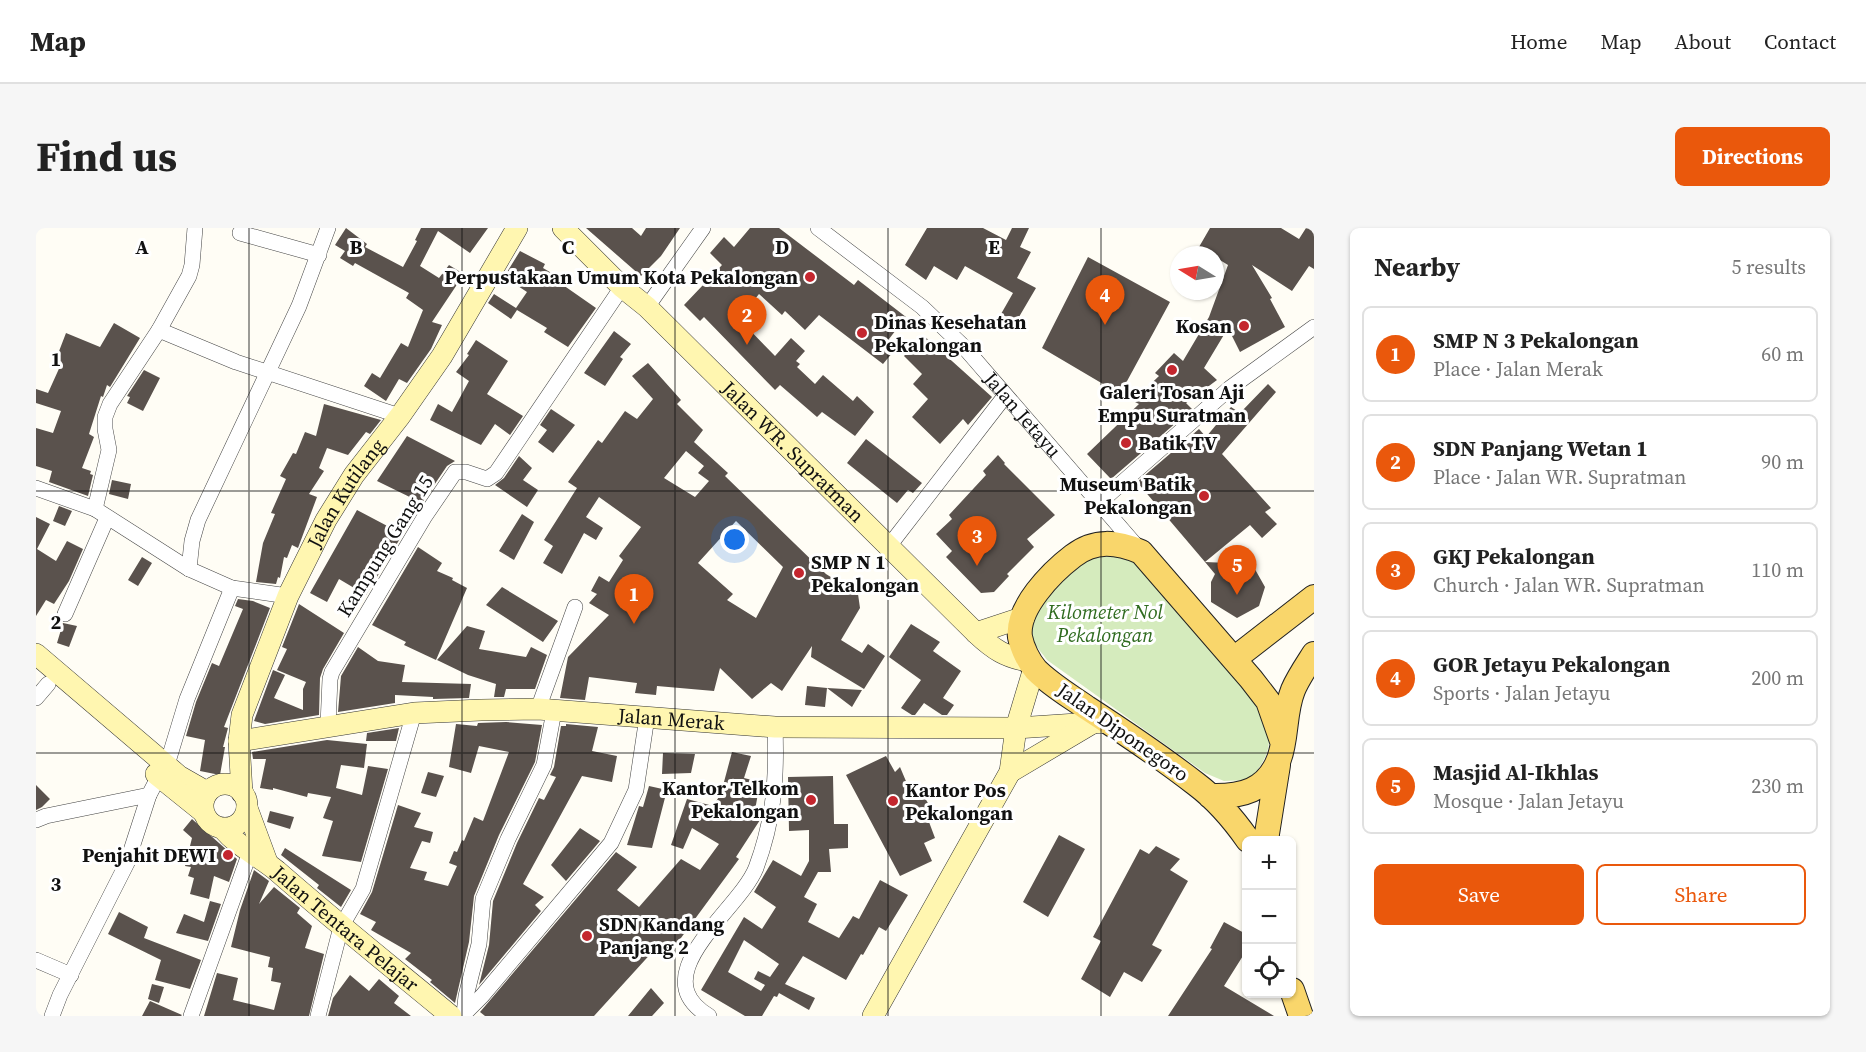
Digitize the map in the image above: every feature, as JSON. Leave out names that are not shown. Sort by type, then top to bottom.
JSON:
[{"type":"main road","points":[[1033,665],[1020,636],[1024,617],[1033,597],[1048,579],[1073,556],[1090,545],[1111,543],[1125,545],[1141,552]]},
{"type":"main road","name":"Jalan Jetayu","points":[[1141,552],[1268,701],[1281,750],[1267,836]]},
{"type":"main road","points":[[1234,659],[1314,597]]},
{"type":"main road","points":[[1210,796],[1231,797],[1256,789],[1264,781],[1281,750],[1293,690],[1314,654]]},
{"type":"main road","name":"Jalan Diponegoro","points":[[1033,665],[1101,722],[1192,780],[1210,796],[1245,836]]},
{"type":"main road","points":[[1295,998],[1301,1016]]},
{"type":"street","points":[[66,614],[101,514],[110,450],[105,417],[110,404],[159,330],[189,276],[195,228]]},
{"type":"street","points":[[189,569],[192,541],[198,520],[299,306],[328,228]]},
{"type":"street","name":"Jalan Kutilang","points":[[239,795],[239,746],[242,715],[288,596],[337,502],[442,356],[517,228]]},
{"type":"street","name":"Jalan WR. Supratman","points":[[562,228],[622,287],[647,307],[976,633],[995,650],[1033,665]]},
{"type":"street","points":[[647,307],[704,228]]},
{"type":"street","name":"Jalan Jetayu","points":[[818,228],[922,307],[972,356],[1141,552]]},
{"type":"street","points":[[240,233],[319,255]]},
{"type":"street","name":"Kampung Gang 15","points":[[328,725],[332,672],[424,516],[456,472],[466,472],[487,478],[496,473],[622,287]]},
{"type":"street","points":[[1099,503],[1230,387],[1314,327]]},
{"type":"street","points":[[159,330],[236,362],[400,416]]},
{"type":"street","points":[[889,546],[1005,396]]},
{"type":"street","points":[[36,488],[101,514],[189,569],[232,588],[288,596]]},
{"type":"street","points":[[52,1016],[60,995],[127,863],[149,795],[168,772],[187,699],[232,588]]},
{"type":"street","points":[[459,1015],[479,944],[483,899],[508,839],[544,765],[546,710],[575,607]]},
{"type":"street","points":[[976,633],[1024,617]]},
{"type":"street","points":[[36,654],[107,724]]},
{"type":"street","points":[[873,1016],[1010,772],[1016,728],[1033,665]]},
{"type":"street","points":[[40,685],[107,724]]},
{"type":"street","name":"Jalan Merak","points":[[239,746],[328,725],[414,713],[546,710],[775,727],[1016,728],[1101,722]]},
{"type":"street","points":[[318,1016],[341,927],[363,889],[414,713]]},
{"type":"street","points":[[459,1015],[482,996],[611,843],[636,790],[647,717]]},
{"type":"street","points":[[1010,772],[1101,722]]},
{"type":"street","name":"Jalan Tentara Pelajar","points":[[107,724],[205,802],[210,823],[223,829],[231,838],[258,857],[341,927],[459,1015]]},
{"type":"street","points":[[709,1016],[696,1008],[687,997],[685,974],[699,944],[754,871],[772,813],[776,759],[775,727]]},
{"type":"street","points":[[205,802],[219,784],[239,795],[246,815],[237,825],[223,829]]},
{"type":"street","points":[[36,820],[149,795]]},
{"type":"street","name":"Jalan Tentara Pelajar","points":[[239,795],[258,857]]},
{"type":"street","points":[[191,1016],[258,857]]},
{"type":"street","points":[[36,960],[71,975]]},
{"type":"green space","name":"Kilometer Nol Pekalongan","points":[[1119,552],[1138,565],[1262,706],[1268,728],[1269,745],[1263,761],[1249,780],[1224,781],[1205,773],[1047,660],[1034,643],[1031,628],[1034,615],[1049,589],[1072,568],[1095,554]]},
{"type":"building","points":[[346,228],[367,244],[365,247],[403,267],[417,241],[415,240],[421,228],[488,228],[470,253],[438,231],[420,266],[439,278],[449,265],[462,273],[462,277],[432,322],[442,325],[431,349],[407,383],[399,379],[386,401],[364,386],[372,373],[380,378],[401,343],[408,347],[423,310],[406,298],[409,293],[355,263],[353,266],[340,258],[345,251],[335,245]]},
{"type":"building","points":[[586,228],[632,228],[641,236],[646,228],[680,228],[661,256],[641,276]]},
{"type":"building","points":[[750,228],[779,228],[854,285],[858,280],[906,317],[889,339],[898,346],[883,364],[819,315],[805,330],[785,311],[782,315],[759,294],[739,319],[775,356],[791,338],[805,351],[796,361],[800,364],[797,367],[815,384],[823,375],[853,401],[857,396],[874,412],[855,436],[822,412],[817,417],[780,385],[775,390],[704,317],[700,321],[684,305],[722,265],[710,253],[724,237],[734,247]]},
{"type":"building","points":[[927,228],[983,228],[1006,240],[1012,228],[1029,228],[1020,247],[1031,252],[1017,278],[1036,288],[1016,322],[1001,314],[1013,293],[965,266],[957,280],[934,266],[926,280],[905,265]]},
{"type":"building","points":[[1210,228],[1281,228],[1299,239],[1306,228],[1314,228],[1314,269],[1309,266],[1292,291],[1252,265],[1272,298],[1270,299],[1285,327],[1240,352],[1228,328],[1204,368],[1217,380],[1186,403],[1192,409],[1111,479],[1087,454],[1139,404],[1133,401],[1159,376],[1155,373],[1174,353],[1183,361],[1209,317],[1215,300],[1224,300],[1224,276],[1228,265],[1224,263],[1224,246],[1200,246]]},
{"type":"building","points":[[520,251],[545,264],[543,268],[565,281],[563,285],[596,308],[568,347],[544,332],[547,328],[517,310],[511,319],[488,303],[494,294],[516,308],[527,292],[504,277]]},
{"type":"building","points":[[1088,257],[1170,302],[1120,394],[1042,348]]},
{"type":"building","points":[[114,323],[140,338],[110,387],[107,385],[103,397],[101,396],[89,434],[94,437],[82,468],[91,471],[90,474],[93,475],[88,496],[49,482],[52,471],[36,466],[36,428],[53,433],[61,411],[36,403],[36,389],[48,393],[62,362],[56,359],[66,333],[100,347]]},
{"type":"building","points":[[614,331],[631,344],[620,357],[623,359],[605,386],[584,373]]},
{"type":"building","points":[[923,335],[992,397],[968,425],[963,419],[940,444],[912,417],[928,399],[913,384],[922,374],[904,356]]},
{"type":"building","points":[[476,340],[508,361],[487,394],[523,416],[510,435],[495,424],[481,445],[430,420],[438,404],[452,412],[469,381],[456,372],[469,355],[467,354]]},
{"type":"building","points":[[648,363],[681,400],[677,404],[703,430],[694,442],[728,473],[725,476],[826,574],[858,594],[860,608],[841,640],[862,653],[868,644],[885,656],[864,689],[811,657],[812,646],[782,691],[771,683],[752,699],[720,668],[714,691],[657,686],[656,695],[635,693],[637,683],[589,677],[585,700],[560,698],[568,657],[609,615],[589,603],[597,594],[591,591],[599,576],[609,582],[623,560],[619,556],[641,527],[599,497],[586,517],[603,528],[596,540],[584,533],[562,574],[543,563],[553,546],[544,540],[577,488],[568,482],[598,440],[602,443],[625,411],[637,419],[653,399],[632,376]],"holes":[[[686,451],[704,466],[698,473],[709,481],[695,497],[664,478]],[[736,521],[783,567],[756,618],[727,600],[733,594],[698,563]]]},
{"type":"building","points":[[144,370],[160,378],[143,411],[127,403],[130,397],[127,396]]},
{"type":"building","name":"Museum Batik Pekalongan","points":[[1268,384],[1276,392],[1222,454],[1271,508],[1265,512],[1277,524],[1262,538],[1250,525],[1205,562],[1137,482],[1199,429],[1206,437],[1231,407],[1240,413]]},
{"type":"building","points":[[324,404],[381,420],[370,434],[366,432],[348,455],[327,448],[319,468],[324,471],[309,494],[317,497],[298,548],[292,545],[287,558],[284,557],[280,578],[278,577],[276,584],[256,582],[263,543],[275,514],[271,513],[286,479],[280,476],[293,453],[296,454],[305,432],[316,436]]},
{"type":"building","points":[[551,409],[575,425],[553,453],[538,442],[547,430],[540,425]]},
{"type":"building","points":[[407,436],[455,461],[447,466],[422,503],[377,481]]},
{"type":"building","points":[[866,439],[922,483],[913,493],[908,490],[897,503],[847,463]]},
{"type":"building","points":[[998,455],[1004,464],[1055,515],[1027,539],[1034,547],[1007,574],[1009,576],[994,592],[981,593],[946,557],[952,551],[936,534],[952,519],[949,515],[986,475],[983,471]]},
{"type":"building","points":[[519,456],[532,468],[523,480],[538,490],[527,507],[495,485],[504,478]]},
{"type":"building","points":[[112,480],[131,484],[128,499],[109,494]]},
{"type":"building","points":[[59,506],[72,511],[65,526],[53,521]]},
{"type":"building","points":[[357,510],[393,529],[395,526],[404,532],[366,595],[339,579],[327,602],[310,593]]},
{"type":"building","points":[[522,514],[534,522],[514,560],[499,551]]},
{"type":"building","points":[[36,517],[50,524],[37,549],[56,561],[67,541],[83,549],[69,581],[54,604],[46,600],[36,616]]},
{"type":"building","points":[[418,547],[442,563],[437,571],[467,588],[436,660],[404,645],[406,642],[372,625]]},
{"type":"building","points":[[142,557],[152,563],[138,586],[128,580]]},
{"type":"building","points":[[1205,562],[1252,564],[1265,587],[1259,606],[1237,618],[1211,602],[1211,582],[1215,574]]},
{"type":"building","points":[[502,587],[558,621],[543,642],[486,605]]},
{"type":"building","points":[[238,599],[253,601],[270,608],[224,727],[228,728],[220,775],[200,771],[205,740],[186,736],[196,702],[212,663],[219,666],[243,609],[235,606]]},
{"type":"building","points":[[299,604],[344,633],[320,678],[319,715],[265,724],[254,721],[273,670],[285,675],[274,698],[303,710],[303,689],[306,682],[277,670],[287,649],[282,647]]},
{"type":"building","points":[[63,623],[77,626],[69,647],[57,643]]},
{"type":"building","points":[[911,624],[940,642],[933,651],[961,671],[943,698],[954,705],[947,715],[942,715],[924,703],[915,715],[901,708],[921,680],[889,657]]},
{"type":"building","points":[[467,626],[485,631],[479,649],[526,657],[531,647],[547,655],[535,689],[506,689],[504,697],[494,697],[496,684],[468,675],[437,660]]},
{"type":"building","points":[[358,647],[378,661],[405,665],[402,682],[471,684],[469,698],[433,699],[433,697],[395,695],[395,703],[338,712],[341,676]]},
{"type":"building","points":[[807,686],[827,688],[825,707],[805,705]]},
{"type":"building","points":[[827,688],[862,690],[852,707]]},
{"type":"building","points":[[506,722],[542,725],[535,762],[499,835],[474,896],[469,942],[455,1003],[430,982],[432,980],[405,959],[411,953],[371,930],[376,922],[360,914],[372,892],[398,805],[421,813],[414,827],[433,832],[430,843],[422,841],[410,868],[427,872],[424,880],[448,886],[457,866],[449,863],[454,851],[457,852],[462,840],[464,841],[474,817],[483,821],[509,752],[479,746],[471,773],[449,767],[456,724],[477,726],[478,723]]},
{"type":"building","points":[[566,724],[598,727],[592,751],[617,756],[612,782],[582,776],[523,884],[544,897],[535,905],[541,911],[479,985],[489,945],[493,901],[539,798],[544,800],[556,777],[550,775],[554,767],[561,726],[566,726]]},
{"type":"building","points":[[399,728],[396,741],[366,741],[367,733]]},
{"type":"building","points":[[327,740],[367,744],[364,768],[341,765],[336,788],[362,795],[368,766],[388,769],[361,862],[322,856],[333,821],[323,818],[331,797],[308,793],[307,797],[273,788],[273,790],[260,788],[266,759],[253,759],[252,752]]},
{"type":"building","name":"SDN Kandang Panjang 2","points":[[732,752],[751,756],[744,778],[760,782],[754,816],[760,820],[736,857],[739,859],[667,957],[655,949],[594,1016],[485,1016],[480,1012],[616,852],[637,867],[617,890],[639,907],[681,859],[700,870],[719,844],[692,828],[683,849],[671,845],[687,799],[713,806],[728,783],[724,782]]},
{"type":"building","points":[[663,753],[695,754],[691,773],[662,774]]},
{"type":"building","name":"Kantor Pos Pekalongan","points":[[886,756],[895,772],[900,767],[908,786],[915,782],[936,816],[929,822],[935,838],[924,843],[932,861],[900,876],[846,775]]},
{"type":"building","points":[[428,772],[444,776],[436,797],[421,793]]},
{"type":"building","points":[[833,776],[834,824],[848,824],[848,848],[829,849],[831,872],[818,872],[804,897],[817,904],[808,922],[839,938],[853,916],[859,919],[880,880],[908,895],[886,931],[879,927],[846,980],[803,956],[785,984],[815,998],[809,1010],[779,993],[777,997],[774,996],[762,1016],[745,1016],[701,990],[744,917],[762,929],[776,907],[754,892],[773,860],[801,876],[809,861],[809,830],[789,831],[788,777]],"holes":[[[744,940],[779,964],[770,977],[758,971],[754,979],[765,985],[761,991],[728,972]]]},
{"type":"building","points":[[36,785],[50,799],[36,810]]},
{"type":"building","points":[[649,786],[667,790],[652,848],[627,845],[639,806],[643,807]]},
{"type":"building","points":[[270,811],[294,817],[290,829],[267,822]]},
{"type":"building","points":[[192,819],[237,859],[229,882],[214,876],[209,899],[190,894],[194,878],[188,876],[191,867],[185,866],[192,838],[183,830]]},
{"type":"building","points":[[580,828],[600,841],[566,881],[551,865]]},
{"type":"building","points":[[1059,835],[1085,849],[1048,917],[1023,902]]},
{"type":"building","points":[[1156,846],[1180,859],[1170,870],[1188,881],[1152,945],[1162,950],[1142,982],[1124,972],[1110,997],[1081,979],[1101,941],[1093,937],[1140,849],[1149,854]]},
{"type":"building","points":[[285,848],[351,890],[341,907],[317,888],[319,885],[281,855]]},
{"type":"building","points":[[254,870],[269,881],[259,904],[274,887],[300,908],[297,913],[312,926],[305,948],[324,954],[309,1016],[204,1016],[217,973],[238,978],[233,1000],[274,1010],[281,983],[271,981],[273,968],[268,967],[270,957],[231,947],[240,910]]},
{"type":"building","points":[[210,901],[221,904],[208,941],[176,933],[184,914],[204,922]]},
{"type":"building","points":[[119,912],[148,927],[144,938],[201,960],[190,989],[155,980],[161,960],[108,934]]},
{"type":"building","points":[[1224,922],[1242,932],[1242,957],[1224,986],[1274,1016],[1168,1016],[1212,949],[1210,948]]},
{"type":"building","points":[[350,975],[369,991],[379,979],[399,996],[394,1003],[411,1016],[328,1016],[333,998]]},
{"type":"building","points":[[152,984],[164,987],[159,1003],[148,999]]},
{"type":"building","points":[[651,988],[664,1003],[652,1016],[628,1016]]},
{"type":"building","points":[[150,1001],[182,1015],[142,1016]]},
{"type":"place","name":"Perpustakaan Umum Kota Pekalongan","points":[[810,277]]},
{"type":"place","name":"GOR Jetayu Pekalongan","points":[[1105,325]]},
{"type":"place","name":"Kosan","points":[[1244,326]]},
{"type":"place","name":"Dinas Kesehatan Pekalongan","points":[[862,333]]},
{"type":"place","name":"SDN Panjang Wetan 1","points":[[747,345]]},
{"type":"place","name":"Galeri Tosan Aji Empu Suratman","points":[[1172,370]]},
{"type":"place","name":"Batik TV","points":[[1126,443]]},
{"type":"place","name":"Museum Batik Pekalongan","points":[[1204,496]]},
{"type":"place","name":"GKJ Pekalongan","points":[[977,566]]},
{"type":"place","name":"SMP N 1 Pekalongan","points":[[799,573]]},
{"type":"place","name":"Masjid Al-Ikhlas","points":[[1237,595]]},
{"type":"place","name":"SMP N 3 Pekalongan","points":[[634,624]]},
{"type":"place","name":"Kantor Telkom Pekalongan","points":[[811,800]]},
{"type":"place","name":"Kantor Pos Pekalongan","points":[[893,801]]},
{"type":"place","name":"Penjahit DEWI","points":[[228,855]]},
{"type":"place","name":"SDN Kandang Panjang 2","points":[[587,936]]}]
